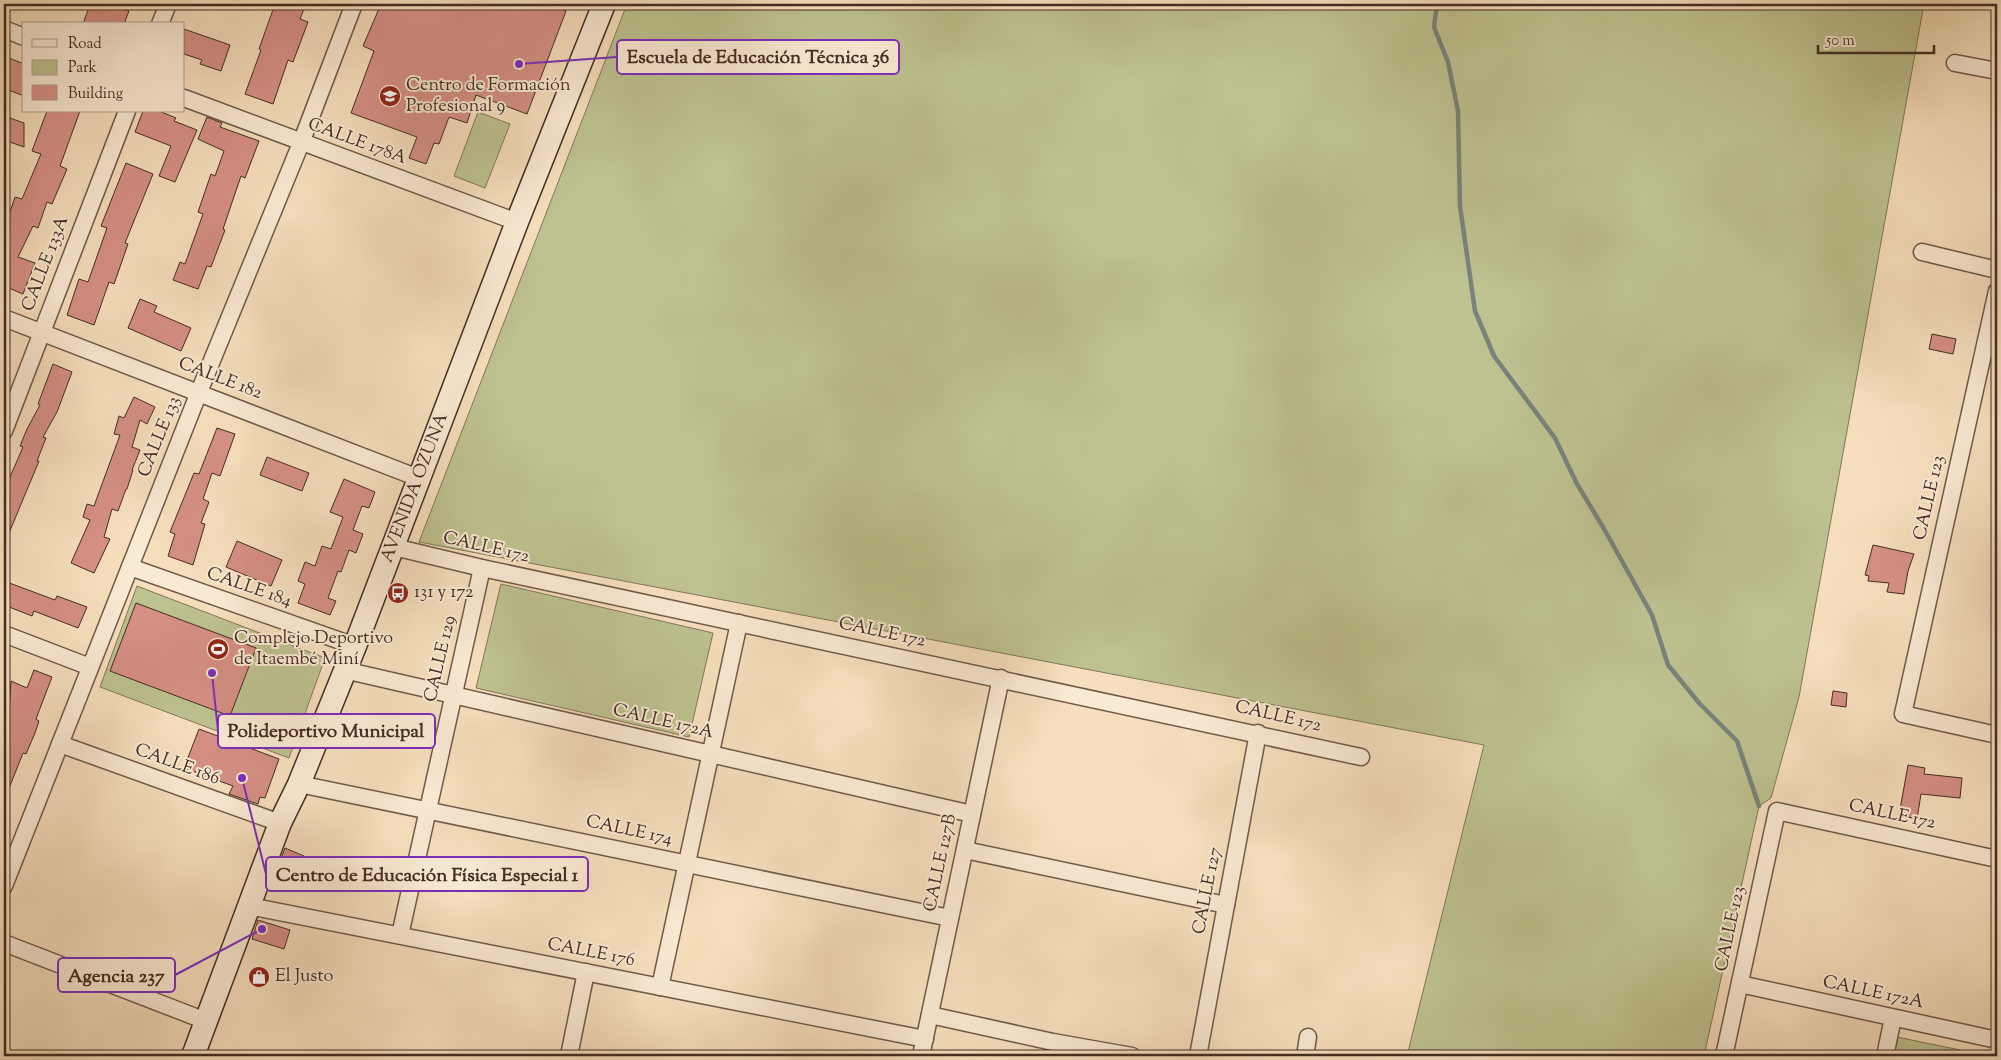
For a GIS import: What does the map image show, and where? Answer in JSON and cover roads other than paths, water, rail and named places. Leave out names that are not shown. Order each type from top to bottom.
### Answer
[{"type":"main road","name":"AVENIDA OZUNA","points":[[193,1056],[280,823],[299,784],[355,646],[604,4]]},
{"type":"street","points":[[161,22],[168,4]]},
{"type":"street","name":"CALLE 133","points":[[4,886],[199,392],[301,143],[354,4]]},
{"type":"street","points":[[4,30],[22,36]]},
{"type":"street","points":[[1955,63],[1997,71]]},
{"type":"street","name":"CALLE 178A","points":[[185,98],[518,222]]},
{"type":"street","name":"CALLE 133A","points":[[4,431],[127,112]]},
{"type":"street","points":[[1922,252],[1997,270]]},
{"type":"street","name":"CALLE 123","points":[[1997,291],[1903,714],[1997,735]]},
{"type":"street","name":"CALLE 182","points":[[4,318],[421,479]]},
{"type":"street","name":"CALLE 172","points":[[394,546],[482,568],[1361,756]]},
{"type":"street","name":"CALLE 184","points":[[130,567],[355,646]]},
{"type":"street","name":"CALLE 129","points":[[400,935],[482,568]]},
{"type":"street","points":[[660,987],[739,623]]},
{"type":"street","points":[[4,634],[90,667]]},
{"type":"street","name":"CALLE 172A","points":[[344,670],[972,814]]},
{"type":"street","name":"CALLE 127B","points":[[921,1056],[1001,678]]},
{"type":"street","name":"CALLE 127","points":[[1198,1056],[1258,733]]},
{"type":"street","name":"CALLE 186","points":[[60,744],[280,823]]},
{"type":"street","name":"CALLE 174","points":[[299,784],[950,918]]},
{"type":"street","name":"CALLE 123","points":[[1724,1056],[1777,811]]},
{"type":"street","name":"CALLE 172","points":[[1777,811],[1997,859]]},
{"type":"street","points":[[965,850],[1226,905]]},
{"type":"street","name":"CALLE 176","points":[[249,906],[925,1039]]},
{"type":"street","points":[[4,943],[206,1020]]},
{"type":"street","points":[[569,1056],[586,972]]},
{"type":"street","name":"CALLE 172A","points":[[1740,984],[1997,1040]]},
{"type":"street","points":[[930,1015],[1052,1049],[1132,1056]]},
{"type":"street","points":[[1885,1056],[1893,1018]]},
{"type":"street","points":[[1305,1056],[1308,1037]]},
{"type":"waterway","points":[[1437,4],[1434,27],[1448,62],[1458,111],[1460,206],[1475,311],[1494,356],[1555,438],[1577,484],[1652,615],[1668,665],[1700,704],[1737,741],[1759,806]]},
{"type":"place","name":"Escuela de Educación Técnica 36","points":[[519,64]]},
{"type":"place","name":"Centro de Formación Profesional 9","points":[[390,96]]},
{"type":"place","name":"131 y 172","points":[[398,593]]},
{"type":"place","name":"Complejo Deportivo de Itaembé Miní","points":[[218,649]]},
{"type":"place","name":"Polideportivo Municipal","points":[[212,673]]},
{"type":"place","name":"Centro de Educación Física Especial 1","points":[[242,778]]},
{"type":"place","name":"Agencia 237","points":[[262,929]]},
{"type":"place","name":"El Justo","points":[[259,977]]}]
